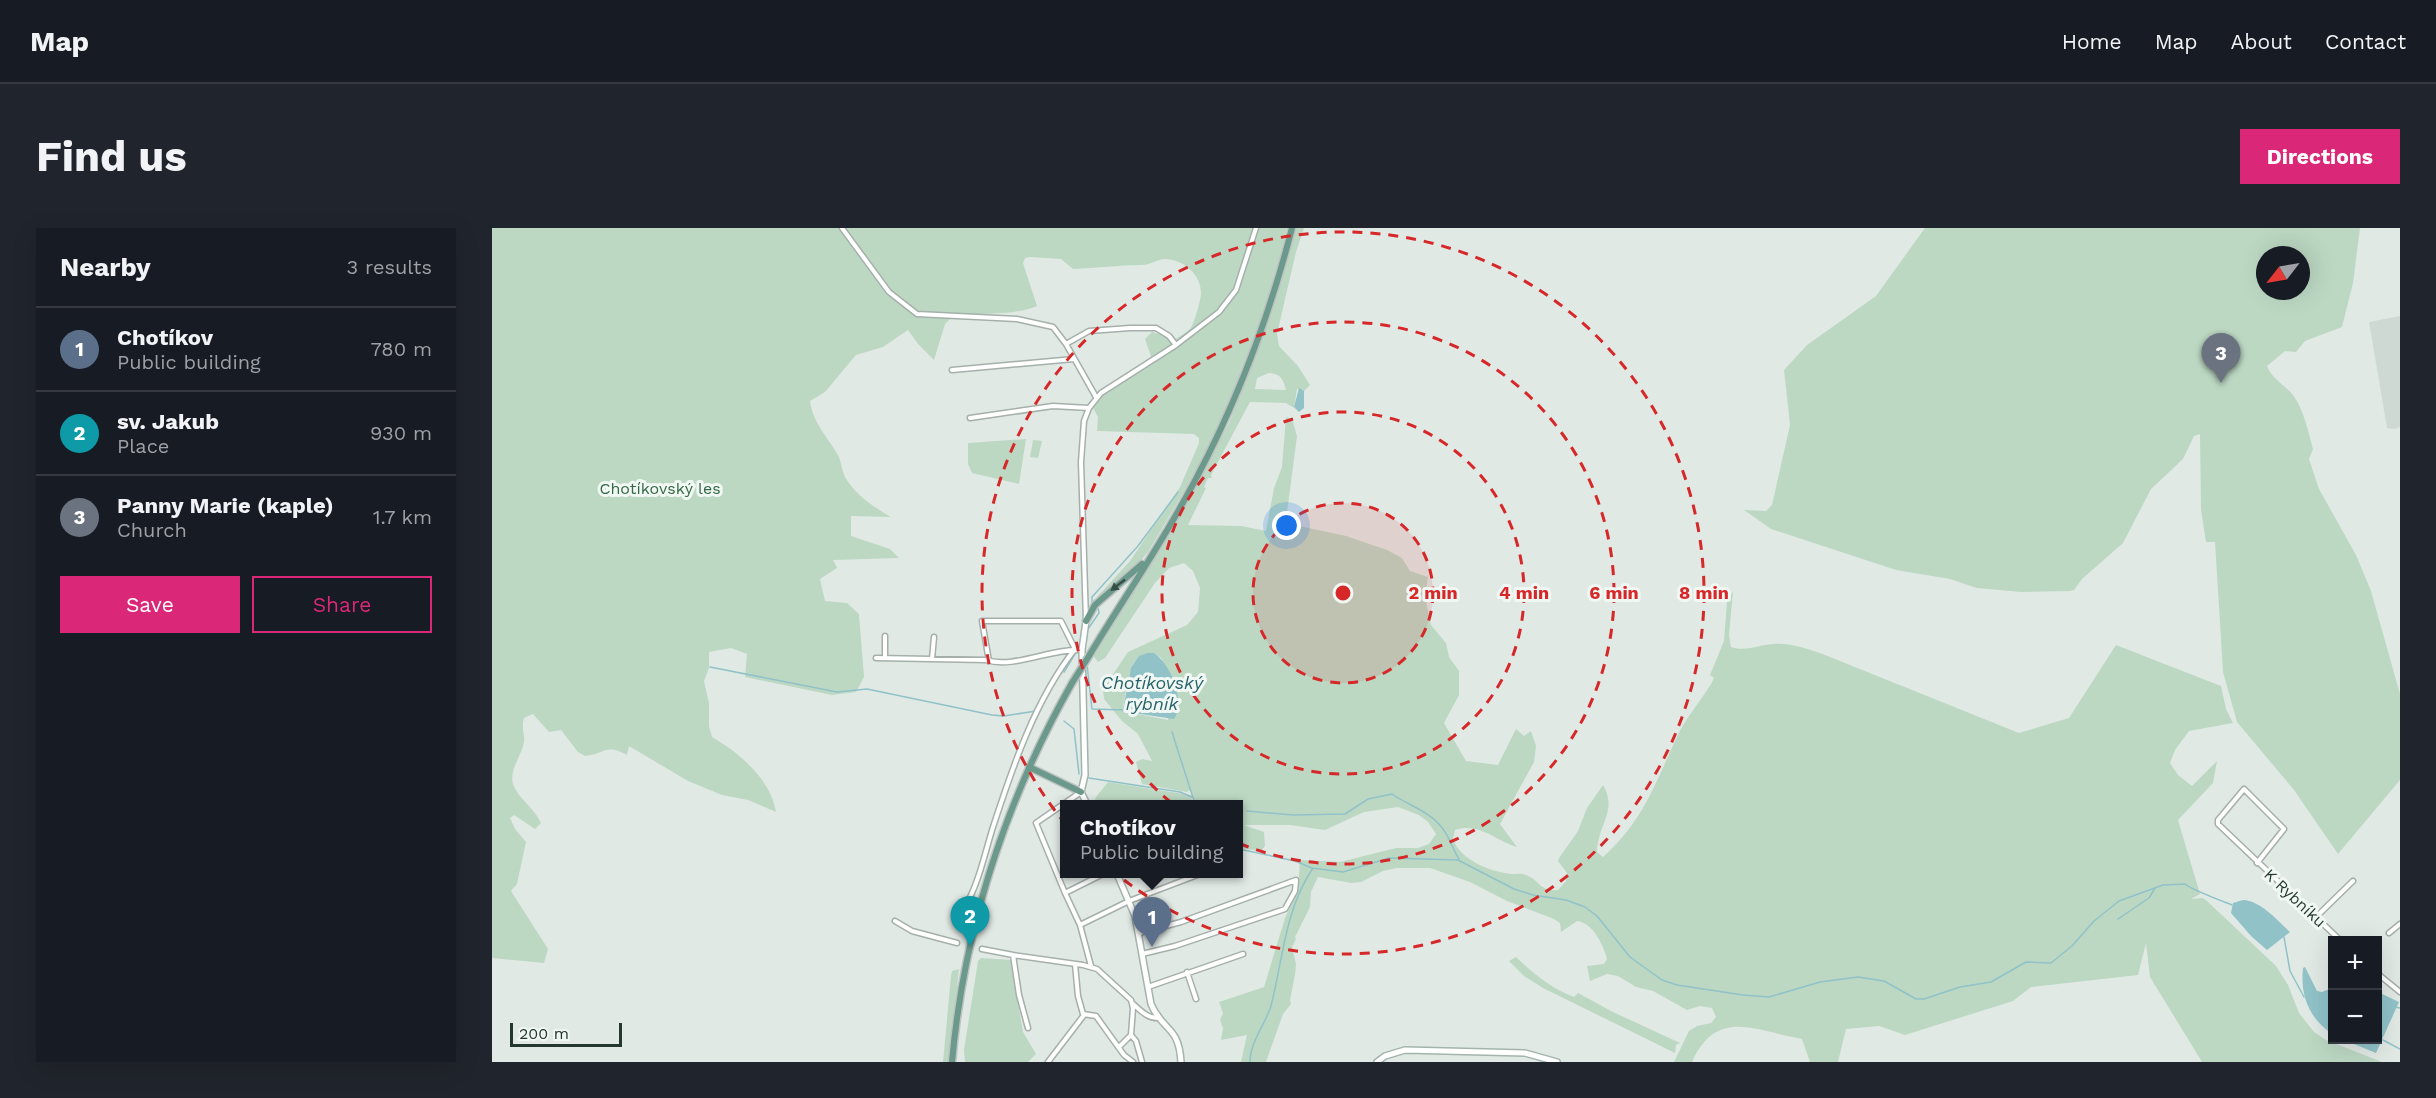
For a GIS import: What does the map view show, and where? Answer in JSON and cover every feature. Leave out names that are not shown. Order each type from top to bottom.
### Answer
[{"type":"main road","points":[[952,1062],[963,981],[979,906],[1000,838],[1029,767],[1072,683],[1193,483],[1236,394],[1269,308],[1292,228]]},
{"type":"main road","points":[[1086,621],[1095,605],[1133,574],[1154,550]]},
{"type":"main road","points":[[1029,767],[1081,792]]},
{"type":"street","points":[[842,228],[890,292],[911,311],[918,314],[941,316],[1031,321],[1053,327],[1066,344],[1096,397]]},
{"type":"street","points":[[1085,800],[1081,792],[1085,775],[1082,650],[1086,621],[1081,462],[1084,420],[1096,397],[1176,345],[1215,316],[1232,298],[1256,228]]},
{"type":"street","points":[[1066,344],[1081,335],[1097,330],[1156,328],[1170,336],[1176,345]]},
{"type":"street","points":[[952,370],[1074,359]]},
{"type":"street","points":[[970,418],[1053,406],[1089,408]]},
{"type":"street","points":[[989,661],[982,621],[1061,621],[1075,649]]},
{"type":"street","points":[[885,636],[885,658]]},
{"type":"street","points":[[932,659],[934,637]]},
{"type":"street","points":[[876,658],[989,661],[998,664],[1075,649],[1082,650]]},
{"type":"street","points":[[956,920],[976,885],[1006,790],[1033,723],[1048,692],[1075,649]]},
{"type":"street","name":"K Rybníku","points":[[2257,863],[2283,832],[2283,826],[2244,789],[2218,820],[2220,827],[2257,863],[2315,918],[2335,936]]},
{"type":"street","points":[[1069,800],[1081,792]]},
{"type":"street","points":[[1060,806],[1036,823],[1080,925],[1090,966]]},
{"type":"street","points":[[1065,893],[1094,878]]},
{"type":"street","points":[[1119,878],[1129,900],[1138,933],[1151,1004],[1159,1018],[1178,1040],[1181,1062]]},
{"type":"street","points":[[1080,925],[1129,900],[1187,878]]},
{"type":"street","points":[[1138,933],[1180,922],[1296,880],[1295,891],[1285,909],[1175,946],[1142,954]]},
{"type":"street","points":[[2315,918],[2353,881]]},
{"type":"street","points":[[2343,882],[2348,886]]},
{"type":"street","points":[[895,921],[912,931],[957,943]]},
{"type":"street","points":[[2389,933],[2400,924]]},
{"type":"street","points":[[982,949],[1090,966],[1118,986],[1147,1016],[1153,1019],[1159,1018]]},
{"type":"street","points":[[1148,987],[1243,954]]},
{"type":"street","points":[[1013,955],[1019,995],[1028,1028]]},
{"type":"street","points":[[1075,963],[1078,996],[1084,1015]]},
{"type":"street","points":[[1187,972],[1196,999]]},
{"type":"street","points":[[2382,977],[2400,992]]},
{"type":"street","points":[[1132,1003],[1131,1035],[1136,1041],[1142,1062]]},
{"type":"street","points":[[1048,1062],[1084,1015],[1091,1014],[1096,1016],[1124,1055],[1133,1062]]},
{"type":"street","points":[[1119,1047],[1131,1035]]},
{"type":"street","points":[[1377,1062],[1385,1056],[1405,1050],[1525,1053],[1557,1062]]},
{"type":"shaded area","points":[[2400,316],[2400,427],[2394,429],[2387,428],[2369,322]]},
{"type":"green space","name":"Chotíkovský les","points":[[492,228],[1287,228],[1275,277],[1251,350],[1233,397],[1214,437],[1148,552],[1136,566],[1101,597],[1097,597],[1130,561],[1180,487],[1199,443],[1199,438],[1194,434],[1097,431],[1098,417],[1092,406],[1111,386],[1153,362],[1145,339],[1152,332],[1176,339],[1191,328],[1201,293],[1198,280],[1190,269],[1178,262],[1164,259],[1145,265],[1073,269],[1061,259],[1025,258],[1023,263],[1037,306],[1016,312],[951,318],[945,324],[934,360],[908,330],[883,347],[856,355],[825,392],[810,401],[814,416],[838,455],[849,483],[865,500],[891,517],[851,516],[851,536],[890,549],[899,558],[833,560],[837,568],[820,579],[825,601],[847,603],[859,614],[864,677],[856,692],[832,695],[745,677],[747,654],[731,648],[709,652],[709,668],[704,681],[709,703],[709,726],[712,737],[753,768],[768,789],[776,812],[748,800],[722,795],[688,781],[629,746],[627,755],[614,750],[606,750],[585,756],[578,752],[561,730],[549,732],[533,714],[524,718],[524,742],[512,779],[515,789],[541,823],[535,829],[514,815],[510,818],[515,829],[526,842],[517,884],[511,891],[548,949],[544,963],[492,958]]},
{"type":"green space","points":[[1294,228],[1304,228],[1296,252],[1277,334],[1279,346],[1298,366],[1310,385],[1304,391],[1297,389],[1294,408],[1286,403],[1250,402],[1211,475],[1212,478],[1208,478],[1204,487],[1206,488],[1188,525],[1241,526],[1266,531],[1274,488],[1282,467],[1286,417],[1292,419],[1297,436],[1287,513],[1290,524],[1346,536],[1387,550],[1402,558],[1410,571],[1428,577],[1425,597],[1431,625],[1446,643],[1449,657],[1459,671],[1459,695],[1444,723],[1466,761],[1498,765],[1516,729],[1524,736],[1531,731],[1536,746],[1534,762],[1500,824],[1517,847],[1480,830],[1464,828],[1455,830],[1453,839],[1457,846],[1462,853],[1477,864],[1494,871],[1526,875],[1547,889],[1558,890],[1566,881],[1567,873],[1558,861],[1559,858],[1578,831],[1587,808],[1603,785],[1609,802],[1597,852],[1603,857],[1617,844],[1638,816],[1679,732],[1714,678],[1710,675],[1724,641],[1727,602],[1733,591],[1729,635],[1731,647],[1746,649],[1779,644],[1808,649],[2019,733],[2069,718],[2116,645],[2221,686],[2226,709],[2233,723],[2189,731],[2175,750],[2170,763],[2178,775],[2192,786],[2217,761],[2213,783],[2178,820],[2200,894],[2191,899],[2203,898],[2207,901],[2276,966],[2288,985],[2299,1013],[2314,1032],[2328,1041],[2328,1044],[2336,1044],[2382,1062],[2202,1062],[2150,977],[2146,943],[2138,975],[2031,987],[2013,1001],[1905,1035],[1879,1026],[1846,1029],[1838,1062],[1810,1062],[1802,1039],[1739,1027],[1725,1028],[1713,1034],[1702,1045],[1692,1062],[1674,1062],[1689,1031],[1697,1026],[1711,1023],[1716,1017],[1712,1008],[1700,1006],[1687,1010],[1653,991],[1636,987],[1618,976],[1607,974],[1590,981],[1587,966],[1604,964],[1607,959],[1596,935],[1583,923],[1577,921],[1561,932],[1560,923],[1554,919],[1507,901],[1470,882],[1430,868],[1397,868],[1383,871],[1361,882],[1351,883],[1318,877],[1311,892],[1310,907],[1292,947],[1296,964],[1291,1004],[1283,1014],[1266,1062],[1241,1062],[1247,1035],[1221,1040],[1223,1028],[1220,1020],[1223,1013],[1219,1002],[1264,987],[1285,918],[1298,890],[1300,860],[1340,862],[1396,848],[1418,848],[1429,844],[1436,834],[1428,822],[1419,815],[1398,807],[1364,812],[1325,830],[1290,825],[1244,825],[1264,832],[1265,846],[1261,851],[1243,849],[1243,800],[1194,800],[1190,790],[1187,792],[1142,784],[1136,762],[1142,759],[1152,761],[1138,734],[1122,721],[1104,699],[1103,689],[1128,652],[1187,625],[1198,612],[1200,588],[1193,571],[1184,563],[1169,568],[1155,583],[1105,658],[1098,662],[1092,654],[1166,537],[1229,423],[1258,350],[1285,268]],"holes":[[[1269,373],[1281,378],[1286,390],[1255,389],[1257,378]],[[1147,653],[1154,653],[1162,659],[1168,720],[1127,712],[1123,706],[1132,668],[1140,657]]]},
{"type":"green space","points":[[1925,228],[2360,228],[2353,283],[2342,327],[2305,341],[2296,352],[2285,351],[2267,366],[2272,375],[2293,395],[2303,414],[2313,449],[2309,459],[2319,489],[2356,555],[2371,591],[2400,694],[2400,780],[2338,854],[2294,790],[2237,722],[2223,672],[2215,542],[2206,542],[2201,510],[2200,434],[2194,436],[2183,459],[2151,489],[2123,543],[2082,579],[2074,590],[2021,592],[1977,588],[1950,579],[1896,570],[1771,529],[1744,510],[1766,511],[1772,505],[1790,425],[1784,370],[1807,345],[1876,296]]},
{"type":"green space","points":[[1026,439],[1019,484],[972,473],[968,464],[968,443]]},
{"type":"green space","points":[[1033,440],[1042,441],[1038,458],[1030,457]]},
{"type":"green space","points":[[1108,782],[1190,795],[1192,800],[1095,800]]},
{"type":"green space","points":[[1516,957],[1550,985],[1574,997],[1578,993],[1680,1043],[1676,1045],[1675,1053],[1543,988],[1524,976],[1509,961]]},
{"type":"green space","points":[[981,958],[1011,960],[1023,1032],[1036,1054],[1028,1062],[965,1062],[964,1050],[978,961]]},
{"type":"green space","points":[[959,969],[949,1062],[943,1062],[951,976],[952,971]]},
{"type":"water","points":[[1299,388],[1304,391],[1304,408],[1299,412],[1294,407]]},
{"type":"water","name":"Chotíkovský rybník","points":[[1154,653],[1171,674],[1178,703],[1174,719],[1127,712],[1123,709],[1131,668],[1139,656]]},
{"type":"water","points":[[2243,900],[2262,907],[2290,932],[2267,950],[2231,913],[2233,903]]},
{"type":"water","points":[[2305,967],[2317,991],[2328,990],[2328,1031],[2317,1021],[2308,1006],[2303,988],[2303,968]]},
{"type":"water","points":[[2382,994],[2399,1002],[2382,1040]]},
{"type":"water","points":[[2354,1044],[2380,1044],[2376,1053]]},
{"type":"waterway","points":[[1092,602],[1092,597],[1138,546],[1178,492]]},
{"type":"waterway","points":[[1088,629],[1099,613],[1098,607]]},
{"type":"waterway","points":[[1064,672],[1075,654]]},
{"type":"waterway","points":[[1087,664],[1092,709],[1125,710]]},
{"type":"waterway","points":[[710,667],[837,692],[867,689],[992,715],[1004,716],[1036,711]]},
{"type":"waterway","points":[[1064,721],[1074,729],[1079,774]]},
{"type":"waterway","points":[[1172,732],[1194,800]]},
{"type":"waterway","points":[[1089,778],[1180,792],[1192,797]]},
{"type":"waterway","points":[[1247,811],[1293,815],[1345,814],[1368,799],[1392,794],[1426,813],[1438,823],[1459,859]]},
{"type":"waterway","points":[[1243,850],[1295,861],[1312,868],[1343,872],[1389,858],[1458,860],[1514,889],[1533,895],[1566,900],[1585,907],[1597,916],[1630,957],[1662,980],[1677,985],[1769,997],[1820,982],[1858,977],[1884,981],[1916,999],[1924,999],[1960,987],[1991,982],[2026,962],[2051,963],[2072,946],[2094,921],[2119,901],[2163,885],[2185,884],[2232,905]]},
{"type":"waterway","points":[[1250,1062],[1252,1047],[1271,1006],[1296,900],[1313,868]]},
{"type":"waterway","points":[[2118,919],[2149,898],[2155,888]]},
{"type":"waterway","points":[[2284,937],[2290,971],[2304,997]]},
{"type":"waterway","points":[[2395,1007],[2400,1008]]},
{"type":"waterway","points":[[2383,1040],[2400,1049]]},
{"type":"place","name":"Panny Marie (kaple)","points":[[2221,383]]},
{"type":"place","name":"sv. Jakub","points":[[970,946]]},
{"type":"place","name":"Chotíkov","points":[[1152,947]]}]
